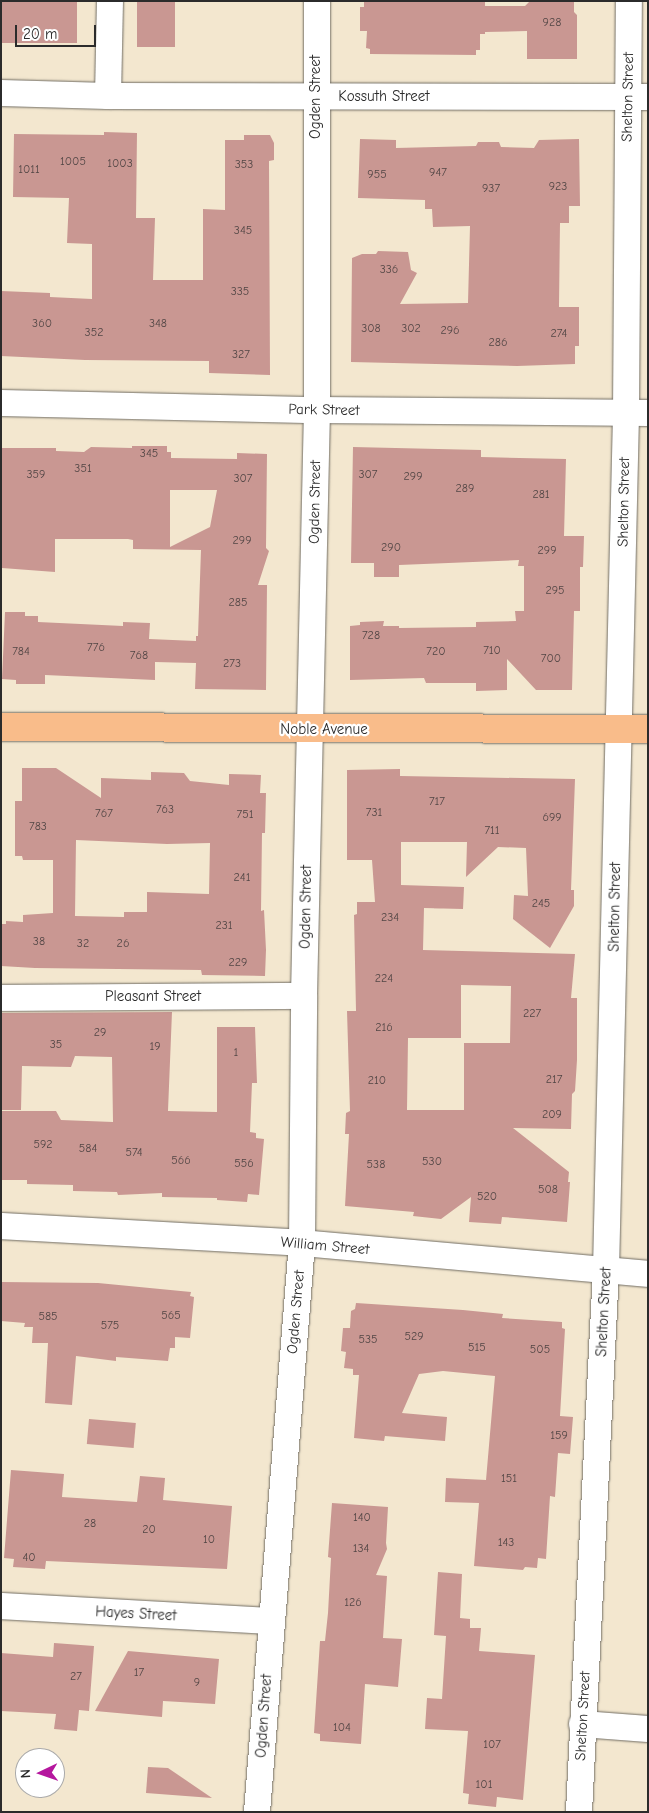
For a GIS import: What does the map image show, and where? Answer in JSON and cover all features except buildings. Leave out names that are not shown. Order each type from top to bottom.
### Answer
[{"type":"main road","name":"Noble Avenue","points":[[1,727],[310,730],[648,730]]},
{"type":"street","points":[[108,96],[110,1]]},
{"type":"street","name":"Ogden Street","points":[[257,1812],[302,1243],[304,996],[317,410],[317,1]]},
{"type":"street","name":"Shelton Street","points":[[579,1812],[606,1270],[619,729],[637,413],[638,97],[629,1]]},
{"type":"street","name":"Kossuth Street","points":[[1,93],[108,96],[638,97]]},
{"type":"street","name":"Park Street","points":[[1,403],[317,410],[637,413]]},
{"type":"street","name":"Pleasant Street","points":[[1,998],[304,996]]},
{"type":"street","name":"William Street","points":[[1,1226],[302,1243],[648,1274]]},
{"type":"street","name":"Hayes Street","points":[[1,1606],[271,1621]]},
{"type":"street","points":[[582,1724],[648,1729]]}]
